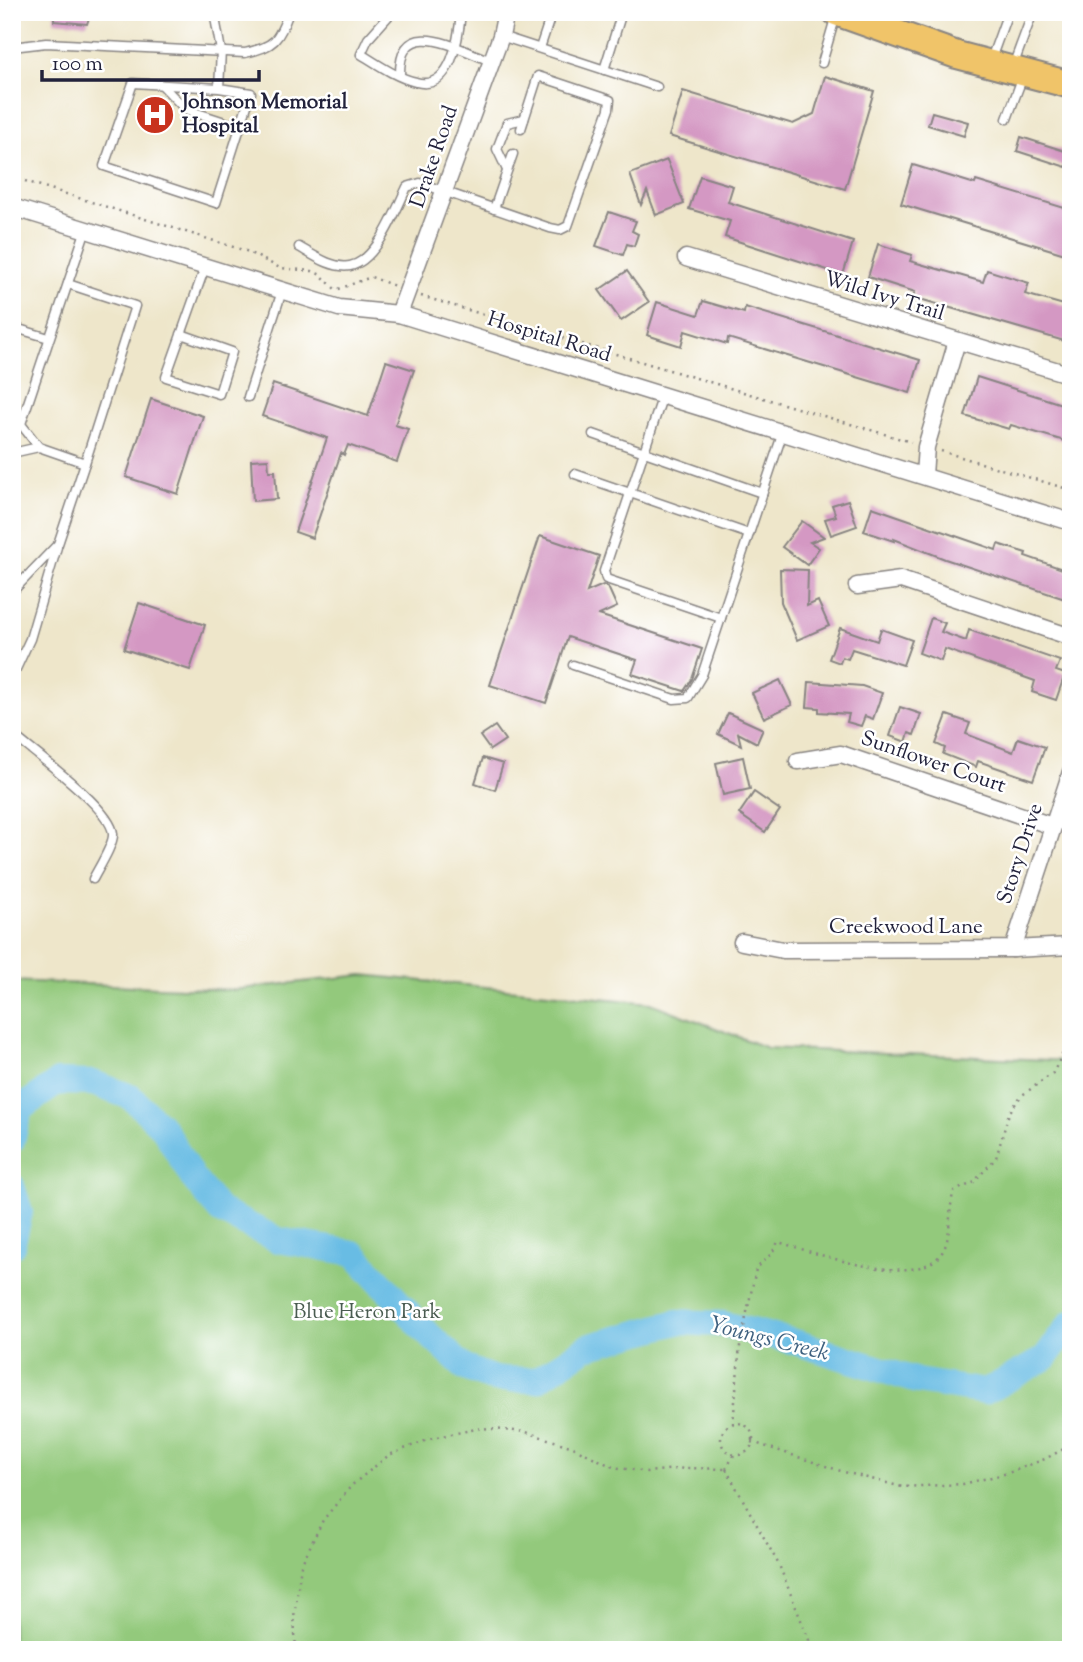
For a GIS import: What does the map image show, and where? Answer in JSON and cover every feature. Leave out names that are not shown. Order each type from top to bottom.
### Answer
[{"type":"main road","points":[[837,12],[892,34],[1071,85]]},
{"type":"street","name":"Drake Road","points":[[399,314],[445,192],[506,12]]},
{"type":"street","name":"Hospital Road","points":[[13,207],[338,308],[399,314],[1071,522]]},
{"type":"street","name":"Wild Ivy Trail","points":[[686,258],[1071,375]]},
{"type":"street","points":[[924,475],[926,447],[957,341]]},
{"type":"street","points":[[857,586],[901,580],[1071,637]]},
{"type":"street","name":"Sunflower Court","points":[[798,761],[841,754],[1052,826]]},
{"type":"street","name":"Story Drive","points":[[1013,949],[1071,772]]},
{"type":"street","name":"Creekwood Lane","points":[[742,942],[783,950],[1013,949],[1071,946]]},
{"type":"lane","points":[[214,12],[221,51],[219,88]]},
{"type":"lane","points":[[12,47],[46,43],[244,53],[267,48],[277,38],[289,12]]},
{"type":"lane","points":[[392,12],[368,38],[361,54],[416,83],[430,82],[442,75],[456,48],[461,12]]},
{"type":"lane","points":[[540,48],[552,12]]},
{"type":"lane","points":[[604,70],[622,12]]},
{"type":"lane","points":[[822,63],[837,12]]},
{"type":"lane","points":[[1007,119],[1008,12]]},
{"type":"lane","points":[[1009,68],[1033,12]]},
{"type":"lane","points":[[500,36],[657,86]]},
{"type":"lane","points":[[400,75],[402,53],[407,44],[418,39],[432,40],[491,61]]},
{"type":"lane","points":[[299,247],[327,263],[349,267],[366,258],[383,237],[407,187],[420,183],[550,228],[560,230],[568,226],[610,100],[538,76],[521,129]]},
{"type":"lane","points":[[133,83],[162,85],[219,88],[251,93],[216,203],[104,166],[133,83]]},
{"type":"lane","points":[[162,85],[185,109],[240,127]]},
{"type":"lane","points":[[507,170],[498,149],[507,123],[524,119]]},
{"type":"lane","points":[[12,121],[15,177],[13,207]]},
{"type":"lane","points":[[494,209],[513,154]]},
{"type":"lane","points":[[85,463],[39,447],[16,422],[49,338],[86,229]]},
{"type":"lane","points":[[181,334],[232,352],[219,394],[166,377],[181,334],[205,267]]},
{"type":"lane","points":[[12,671],[16,669],[30,639],[135,306],[68,284]]},
{"type":"lane","points":[[248,397],[282,291]]},
{"type":"lane","points":[[12,327],[49,338]]},
{"type":"lane","points":[[663,395],[604,571],[606,579],[721,618]]},
{"type":"lane","points":[[572,666],[674,699],[688,698],[702,675],[783,432]]},
{"type":"lane","points":[[593,434],[762,493]]},
{"type":"lane","points":[[12,453],[39,447]]},
{"type":"lane","points":[[575,474],[749,534]]},
{"type":"lane","points":[[12,592],[58,544]]},
{"type":"lane","points":[[12,734],[87,796],[110,822],[114,836],[93,879]]},
{"type":"path","points":[[15,177],[247,251],[280,268],[312,271],[321,275],[336,290],[371,277],[408,293],[1071,491]]},
{"type":"path","points":[[733,1424],[740,1346],[756,1269],[772,1253],[778,1242],[878,1269],[915,1269],[932,1264],[946,1246],[954,1191],[972,1184],[996,1158],[1009,1113],[1021,1096],[1053,1073],[1071,1037]]},
{"type":"path","points":[[738,1424],[748,1428],[752,1442],[747,1451],[734,1454],[725,1449],[721,1440],[724,1430],[738,1424]]},
{"type":"path","points":[[296,1650],[294,1617],[301,1565],[323,1520],[352,1485],[389,1455],[432,1438],[481,1428],[526,1432],[573,1447],[613,1467],[647,1472],[687,1468],[726,1469]]},
{"type":"path","points":[[752,1442],[844,1472],[902,1487],[963,1484],[1008,1473],[1045,1459],[1071,1445]]},
{"type":"path","points":[[726,1469],[734,1454]]},
{"type":"path","points":[[726,1469],[761,1528],[779,1565],[809,1640],[808,1650]]},
{"type":"green space","name":"Blue Heron Park","points":[[362,975],[651,1003],[767,1048],[1071,1061],[1071,1650],[12,1650],[12,981],[233,990]]},
{"type":"building","points":[[54,12],[91,12],[87,24],[54,21]]},
{"type":"building","points":[[825,76],[874,91],[845,189],[669,136],[683,91],[793,124],[814,114]]},
{"type":"building","points":[[932,112],[968,122],[964,136],[928,125]]},
{"type":"building","points":[[1021,137],[1071,153],[1066,167],[1017,151]]},
{"type":"building","points":[[667,160],[684,204],[656,215],[647,191],[641,205],[630,174]]},
{"type":"building","points":[[913,165],[1071,210],[1071,252],[1067,251],[1065,254],[901,204]]},
{"type":"building","points":[[700,176],[733,186],[728,202],[853,242],[843,275],[725,237],[730,221],[689,209]]},
{"type":"building","points":[[609,212],[636,221],[632,231],[638,234],[634,246],[627,244],[623,255],[596,246]]},
{"type":"building","points":[[878,244],[912,255],[910,261],[983,282],[987,270],[1029,283],[1025,294],[1071,307],[1071,343],[913,297],[915,292],[868,277]]},
{"type":"building","points":[[627,271],[649,302],[621,321],[599,290]]},
{"type":"building","points":[[703,301],[744,313],[745,307],[920,360],[910,393],[728,338],[727,344],[685,331],[681,346],[647,335],[657,302],[698,315]]},
{"type":"building","points":[[386,361],[414,370],[395,425],[408,429],[397,462],[348,445],[344,455],[341,453],[312,538],[295,532],[327,438],[262,416],[273,384],[368,416]]},
{"type":"building","points":[[977,377],[1071,407],[1071,443],[1011,425],[1009,429],[965,416]]},
{"type":"building","points":[[151,399],[203,416],[178,494],[126,477]]},
{"type":"building","points":[[268,459],[269,471],[275,471],[277,499],[253,501],[251,460]]},
{"type":"building","points":[[848,500],[857,526],[831,535],[825,519],[836,516],[832,505]]},
{"type":"building","points":[[872,507],[996,550],[998,544],[1026,553],[1025,556],[1071,572],[1071,601],[864,531]]},
{"type":"building","points":[[802,521],[824,537],[810,542],[819,548],[807,565],[782,547]]},
{"type":"building","points":[[540,536],[599,556],[587,592],[603,585],[608,587],[617,607],[599,615],[702,649],[692,679],[684,691],[632,674],[637,660],[568,637],[546,703],[490,685]]},
{"type":"building","points":[[780,569],[808,570],[807,606],[818,601],[829,626],[797,640],[781,602]]},
{"type":"building","points":[[139,603],[205,625],[190,670],[124,649]]},
{"type":"building","points":[[931,618],[945,623],[941,632],[966,641],[969,630],[1060,661],[1056,671],[1065,674],[1056,700],[1032,692],[1035,681],[945,649],[941,661],[919,653]]},
{"type":"building","points":[[840,628],[877,641],[881,629],[912,640],[903,665],[852,649],[848,659],[842,657],[840,663],[829,659]]},
{"type":"building","points":[[780,680],[792,705],[764,718],[752,693]]},
{"type":"building","points":[[809,682],[862,686],[882,693],[873,719],[865,716],[861,726],[847,722],[849,714],[819,712],[819,708],[807,707]]},
{"type":"building","points":[[900,707],[921,714],[914,735],[909,733],[906,742],[890,736]]},
{"type":"building","points":[[728,713],[763,729],[757,743],[738,733],[741,745],[718,734]]},
{"type":"building","points":[[947,715],[970,723],[966,734],[1013,752],[1018,738],[1045,747],[1033,780],[978,761],[976,767],[943,754],[945,748],[936,744]]},
{"type":"building","points":[[495,726],[505,740],[490,750],[480,736]]},
{"type":"building","points":[[743,757],[750,789],[723,795],[716,763]]},
{"type":"building","points":[[483,758],[503,764],[495,790],[475,783]]},
{"type":"building","points":[[754,792],[780,810],[765,832],[739,814]]},
{"type":"waterway","name":"Youngs Creek","points":[[12,1140],[20,1109],[58,1082],[93,1083],[131,1097],[164,1129],[192,1177],[220,1211],[278,1240],[354,1253],[425,1331],[465,1368],[494,1379],[537,1380],[587,1347],[677,1322],[724,1324],[795,1342],[917,1381],[985,1392],[1044,1359],[1071,1323]]},
{"type":"waterway","name":"Youngs Creek","points":[[12,1186],[20,1212],[12,1246]]},
{"type":"place","name":"Johnson Memorial Hospital","points":[[155,115]]}]
